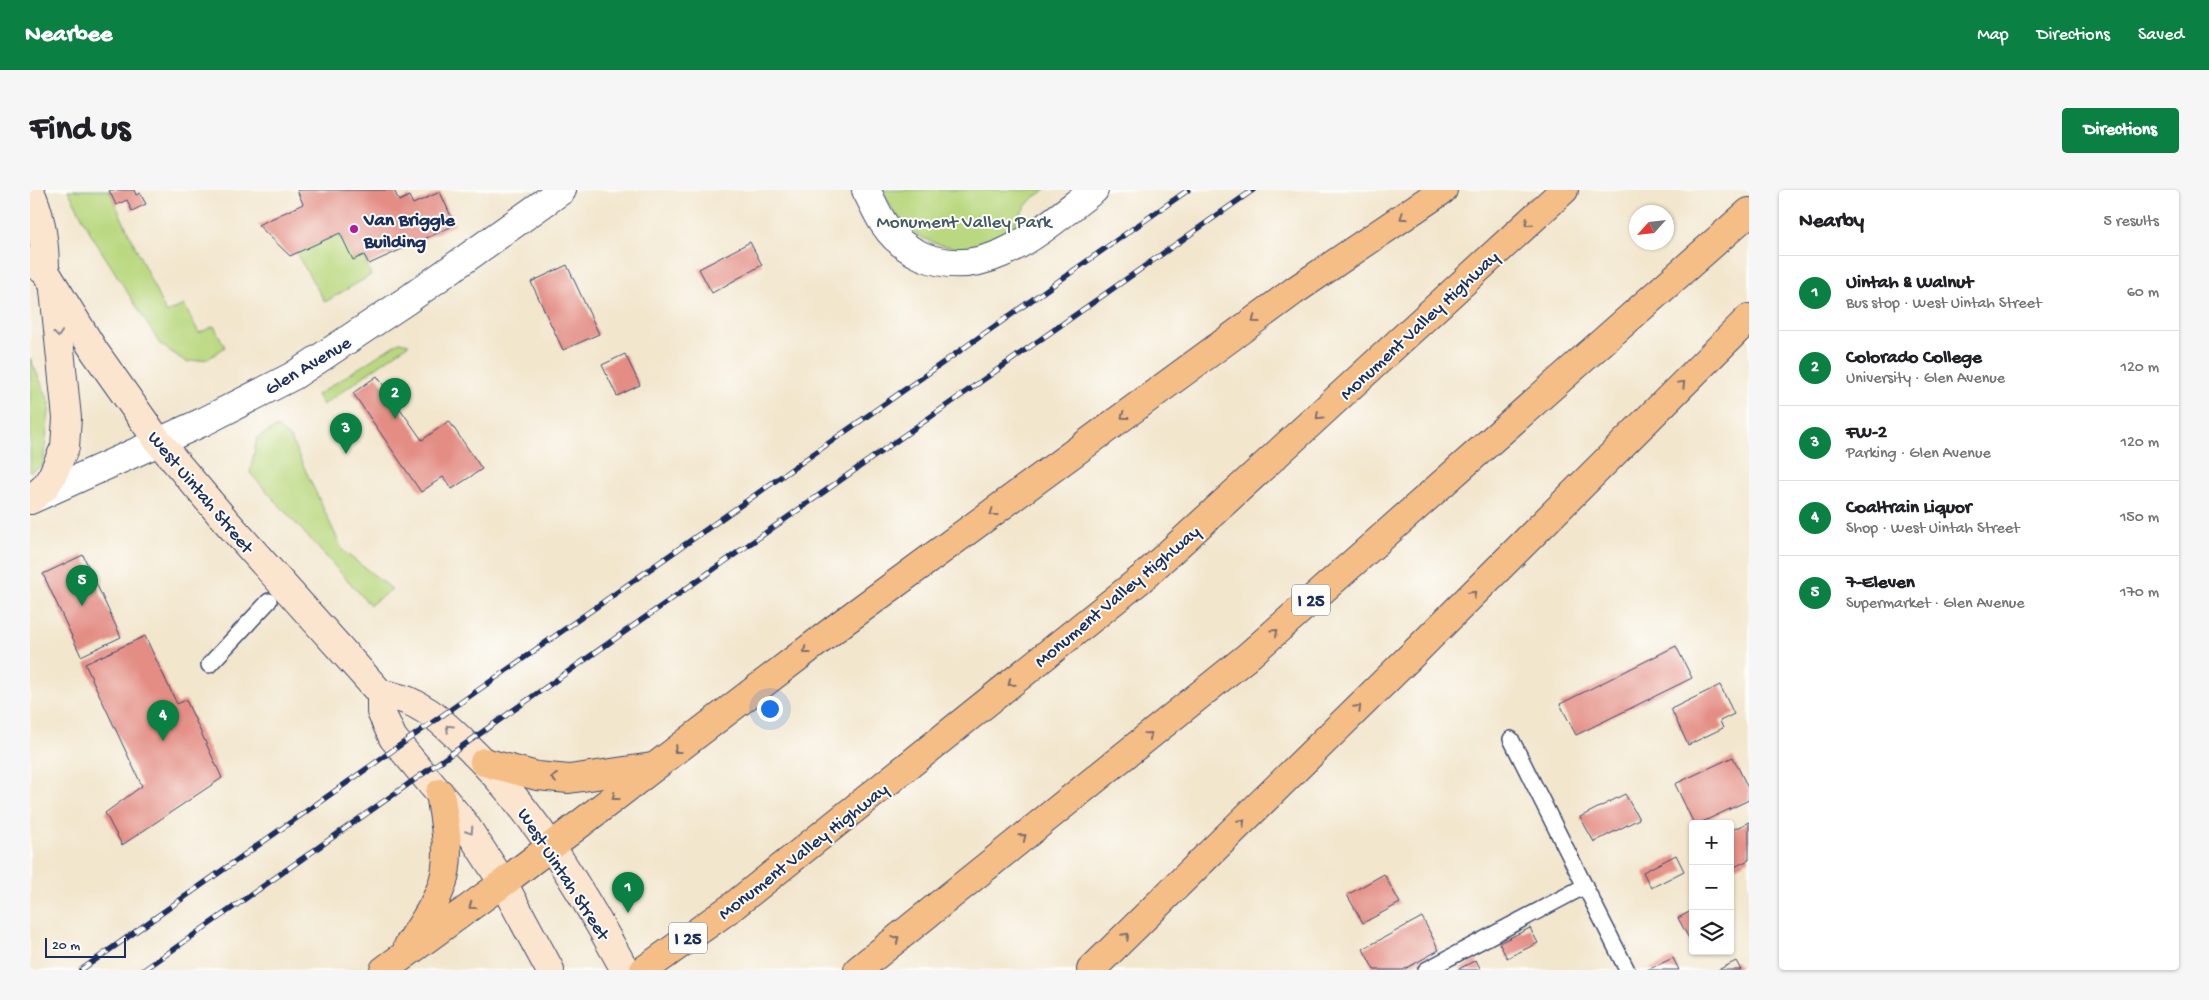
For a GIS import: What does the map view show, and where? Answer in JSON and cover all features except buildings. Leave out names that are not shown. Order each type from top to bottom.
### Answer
[{"type":"highway","points":[[392,964],[552,846],[844,621],[1278,303],[1443,190]]},
{"type":"highway","name":"Monument Valley Highway","points":[[644,970],[732,907],[1140,579],[1564,190]]},
{"type":"highway","name":"I 25","points":[[858,970],[1247,657],[1749,212]]},
{"type":"highway","points":[[1091,970],[1416,651],[1749,318]]},
{"type":"highway","points":[[484,762],[537,776],[570,779],[654,767]]},
{"type":"highway","points":[[392,964],[424,922],[444,878],[447,840],[440,793]]},
{"type":"main road","points":[[30,500],[45,487],[52,476],[65,447],[67,418],[43,273],[45,242],[32,196]]},
{"type":"main road","name":"West Uintah Street","points":[[43,273],[95,352],[158,441],[225,520],[381,694],[397,696],[435,715],[510,790],[552,846],[591,908],[625,970]]},
{"type":"main road","points":[[381,694],[381,712],[393,738],[464,822],[503,883],[550,970]]},
{"type":"street","name":"Glen Avenue","points":[[30,500],[204,421],[293,376],[320,360],[562,190]]},
{"type":"street","points":[[866,190],[884,225],[911,251],[948,263],[968,264],[1012,249],[1094,190]]},
{"type":"lane","points":[[209,666],[269,602]]},
{"type":"lane","points":[[1511,739],[1628,970]]},
{"type":"lane","points":[[1426,970],[1585,886]]},
{"type":"green space","points":[[68,190],[109,190],[166,313],[184,305],[199,333],[214,326],[225,347],[208,359],[186,362],[160,344],[92,236]]},
{"type":"green space","name":"Monument Valley Park","points":[[883,190],[1046,190],[1030,201],[1014,225],[1001,237],[974,247],[960,248],[932,242],[908,228],[896,214]]},
{"type":"green space","points":[[340,233],[353,260],[364,255],[371,275],[325,302],[296,253]]},
{"type":"green space","points":[[399,342],[409,344],[323,405],[317,395]]},
{"type":"green space","points":[[30,358],[50,403],[43,465],[30,472]]},
{"type":"green space","points":[[277,427],[291,439],[343,551],[392,589],[370,605],[250,473],[257,438]]},
{"type":"railway","points":[[81,970],[1188,190]]},
{"type":"railway","points":[[144,970],[1253,190]]},
{"type":"place","name":"Van Briggle Building","points":[[354,229]]},
{"type":"place","name":"Colorado College","points":[[395,419]]},
{"type":"place","name":"FW-2","points":[[346,454]]},
{"type":"place","name":"7-Eleven","points":[[82,606]]},
{"type":"place","name":"Coaltrain Liquor","points":[[163,741]]},
{"type":"place","name":"Uintah & Walnut","points":[[628,913]]}]
